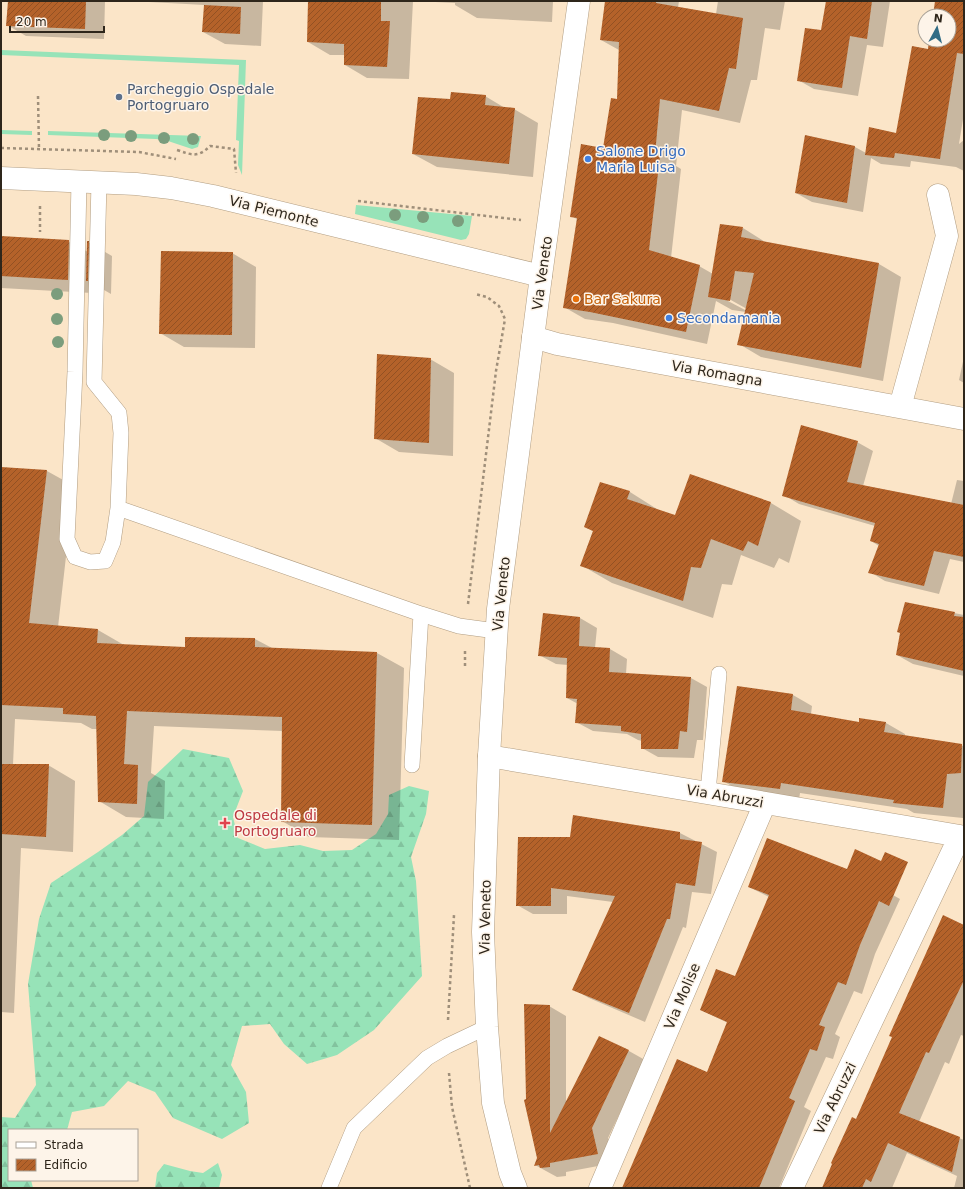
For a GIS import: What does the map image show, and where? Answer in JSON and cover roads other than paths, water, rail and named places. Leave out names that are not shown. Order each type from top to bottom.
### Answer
[{"type":"street","name":"Via Veneto","points":[[516,1188],[510,1173],[493,1103],[487,1028],[483,932],[489,756],[498,609],[541,276],[579,1]]},
{"type":"street","name":"Via Piemonte","points":[[1,178],[89,181],[171,188],[213,196],[541,276]]},
{"type":"street","points":[[900,407],[947,236],[938,194]]},
{"type":"street","name":"Via Romagna","points":[[533,337],[565,345],[964,419]]},
{"type":"street","name":"Via Abruzzi","points":[[489,756],[765,803],[962,831],[792,1188]]},
{"type":"street","name":"Via Molise","points":[[600,1188],[765,803]]},
{"type":"lane","points":[[89,181],[94,382],[120,413],[122,433],[118,508],[113,542],[105,561],[90,562],[75,557],[67,539],[75,379],[89,181]]},
{"type":"lane","points":[[118,508],[421,614],[460,626],[496,631]]},
{"type":"lane","points":[[412,765],[421,614]]},
{"type":"lane","points":[[709,793],[719,674]]},
{"type":"lane","points":[[329,1188],[354,1128],[427,1058],[447,1046],[487,1028]]},
{"type":"place","name":"Parcheggio Ospedale Portogruaro","points":[[119,97]]},
{"type":"place","name":"Salone Drigo Maria Luisa","points":[[588,159]]},
{"type":"place","name":"Bar Sakura","points":[[576,299]]},
{"type":"place","name":"Secondamania","points":[[669,318]]},
{"type":"place","name":"Ospedale di Portogruaro","points":[[225,823]]}]
